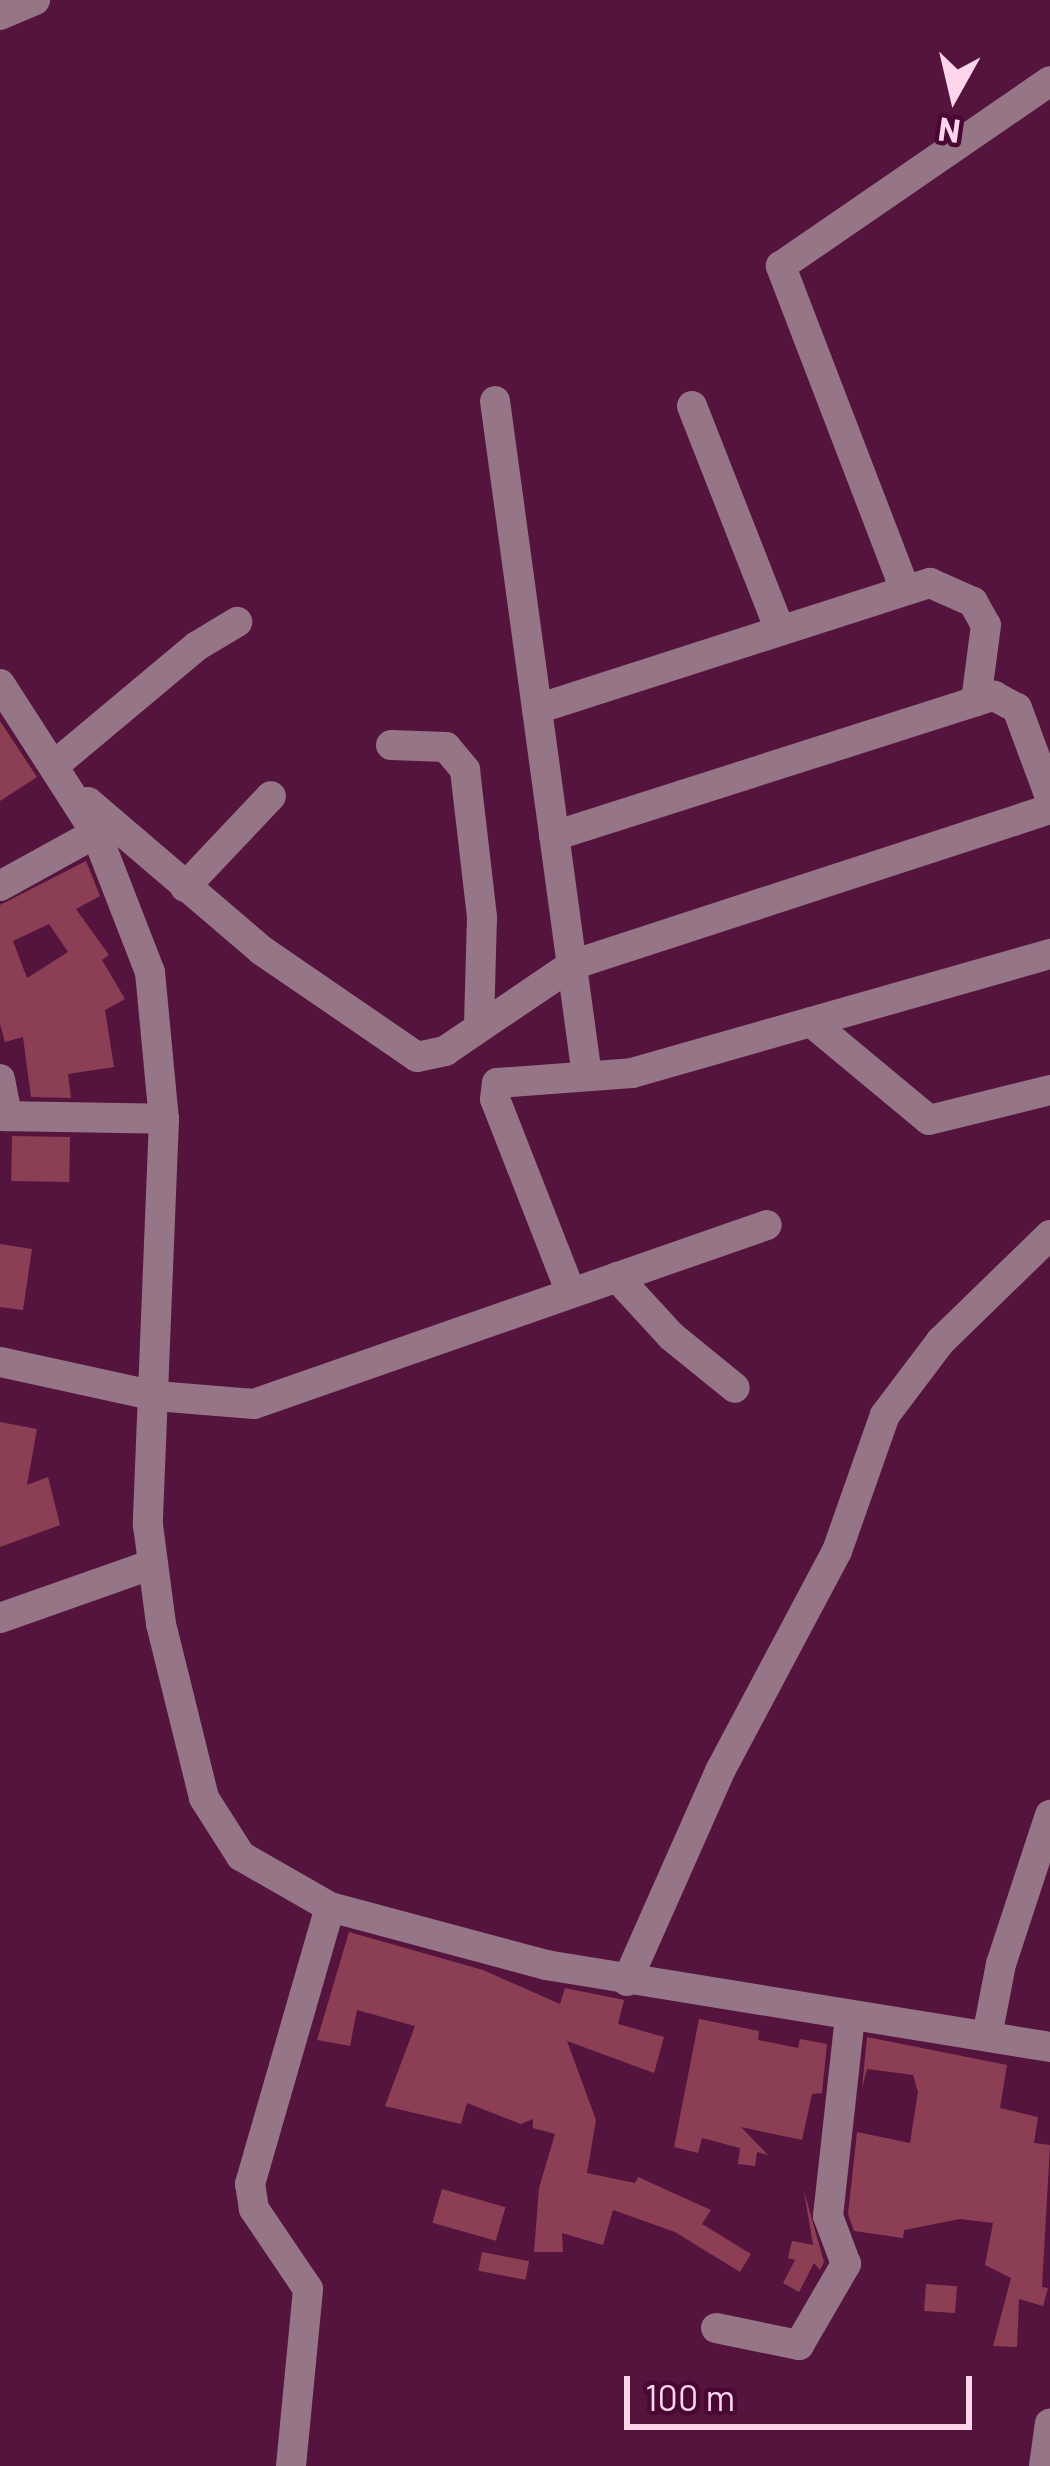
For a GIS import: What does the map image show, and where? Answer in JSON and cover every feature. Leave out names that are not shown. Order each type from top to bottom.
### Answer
[{"type":"street","points":[[0,15],[35,0]]},
{"type":"street","points":[[904,587],[781,266],[1050,81]]},
{"type":"street","points":[[495,401],[587,1076]]},
{"type":"street","points":[[692,406],[779,628]]},
{"type":"street","points":[[536,709],[904,587],[930,583],[973,602],[986,625],[976,700]]},
{"type":"street","points":[[65,776],[197,646],[237,622]]},
{"type":"street","points":[[0,684],[65,776],[96,833],[150,972],[164,1119],[153,1564],[204,1798],[242,1856],[330,1907],[627,1981],[1050,2047]]},
{"type":"street","points":[[554,836],[976,700],[1012,701],[1050,797]]},
{"type":"street","points":[[392,745],[446,747],[465,770],[482,917],[479,1022]]},
{"type":"street","points":[[65,776],[184,887],[417,1057],[445,1051],[479,1022],[572,964],[1050,809]]},
{"type":"street","points":[[184,887],[271,796]]},
{"type":"street","points":[[0,886],[96,833]]},
{"type":"street","points":[[571,1293],[495,1089],[505,1080],[632,1073],[1050,954]]},
{"type":"street","points":[[811,1022],[929,1120],[1050,1090]]},
{"type":"street","points":[[0,1078],[4,1116],[164,1119]]},
{"type":"street","points":[[0,1362],[156,1396],[270,1400],[767,1225]]},
{"type":"street","points":[[627,1981],[720,1771],[837,1551],[885,1414],[941,1341],[1050,1235]]},
{"type":"street","points":[[617,1277],[671,1336],[735,1388]]},
{"type":"street","points":[[0,1618],[153,1564]]},
{"type":"street","points":[[987,2036],[1001,1964],[1050,1815]]},
{"type":"street","points":[[291,2466],[308,2289],[254,2210],[250,2184],[330,1907]]},
{"type":"street","points":[[716,2328],[800,2345],[846,2264],[828,2216],[850,2016]]},
{"type":"street","points":[[1044,2466],[1050,2423]]},
{"type":"building","points":[[0,721],[37,777],[0,801]]},
{"type":"building","points":[[86,861],[100,896],[76,909],[109,955],[102,960],[125,999],[105,1010],[114,1067],[68,1074],[71,1098],[31,1097],[23,1037],[5,1042],[0,1024],[0,905]],"holes":[[[49,924],[68,952],[27,978],[13,941]]]},
{"type":"building","points":[[12,1136],[70,1137],[69,1182],[11,1181]]},
{"type":"building","points":[[0,1244],[32,1249],[23,1310],[0,1307]]},
{"type":"building","points":[[0,1422],[37,1429],[27,1485],[48,1477],[60,1525],[0,1547]]},
{"type":"building","points":[[349,1932],[483,1970],[560,2004],[565,1988],[624,2000],[618,2024],[664,2037],[654,2073],[567,2041],[596,2120],[587,2173],[635,2183],[638,2177],[711,2210],[702,2224],[751,2254],[740,2272],[675,2232],[613,2210],[603,2245],[562,2233],[563,2252],[534,2252],[539,2188],[555,2134],[533,2128],[533,2119],[521,2124],[467,2103],[461,2124],[385,2106],[415,2026],[357,2010],[350,2046],[317,2040]]},
{"type":"building","points":[[699,2019],[759,2031],[758,2040],[798,2048],[800,2039],[827,2044],[822,2093],[812,2094],[802,2140],[741,2127],[768,2155],[757,2152],[755,2166],[738,2164],[740,2148],[702,2138],[698,2153],[674,2147]]},
{"type":"building","points":[[867,2037],[1007,2065],[1000,2108],[1038,2117],[1034,2143],[1050,2145],[1042,2287],[1048,2288],[1043,2306],[1019,2299],[1017,2347],[993,2346],[1011,2278],[985,2265],[993,2223],[960,2219],[904,2230],[903,2238],[854,2231],[848,2214],[857,2132],[910,2143],[918,2092],[913,2075],[867,2069],[862,2088]]},
{"type":"building","points":[[442,2189],[505,2207],[496,2241],[432,2223]]},
{"type":"building","points":[[804,2191],[824,2262],[820,2270],[814,2263],[799,2292],[783,2283],[795,2260],[788,2258],[792,2241],[813,2245]]},
{"type":"building","points":[[482,2252],[529,2261],[525,2280],[478,2271]]},
{"type":"building","points":[[926,2284],[957,2286],[955,2313],[924,2311]]}]
